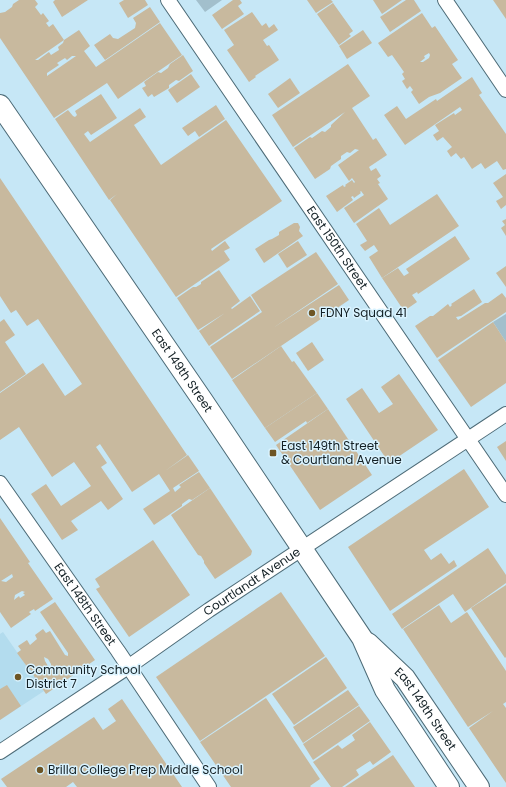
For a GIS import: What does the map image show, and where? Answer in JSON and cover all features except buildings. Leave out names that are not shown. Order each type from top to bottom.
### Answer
[{"type":"main road","name":"East 149th Street","points":[[0,105],[362,638],[385,690],[449,787]]},
{"type":"main road","name":"East 149th Street","points":[[362,638],[405,678],[479,787]]},
{"type":"street","name":"East 150th Street","points":[[168,0],[506,495]]},
{"type":"street","points":[[445,0],[506,90]]},
{"type":"street","name":"Courtlandt Avenue","points":[[0,752],[128,667],[209,610],[506,414]]},
{"type":"street","name":"East 148th Street","points":[[0,483],[128,667],[209,787]]},
{"type":"shaded area","points":[[196,0],[222,0],[205,12]]},
{"type":"shaded area","points":[[506,314],[506,342],[493,322]]},
{"type":"shaded area","name":"Community School District 7","points":[[3,632],[28,668],[31,670],[44,691],[0,720],[0,634]]},
{"type":"place","name":"FDNY Squad 41","points":[[312,313]]},
{"type":"place","name":"East 149th Street & Courtland Avenue","points":[[273,453]]},
{"type":"place","name":"Community School District 7","points":[[18,677]]},
{"type":"place","name":"Brilla College Prep Middle School","points":[[40,770]]}]
